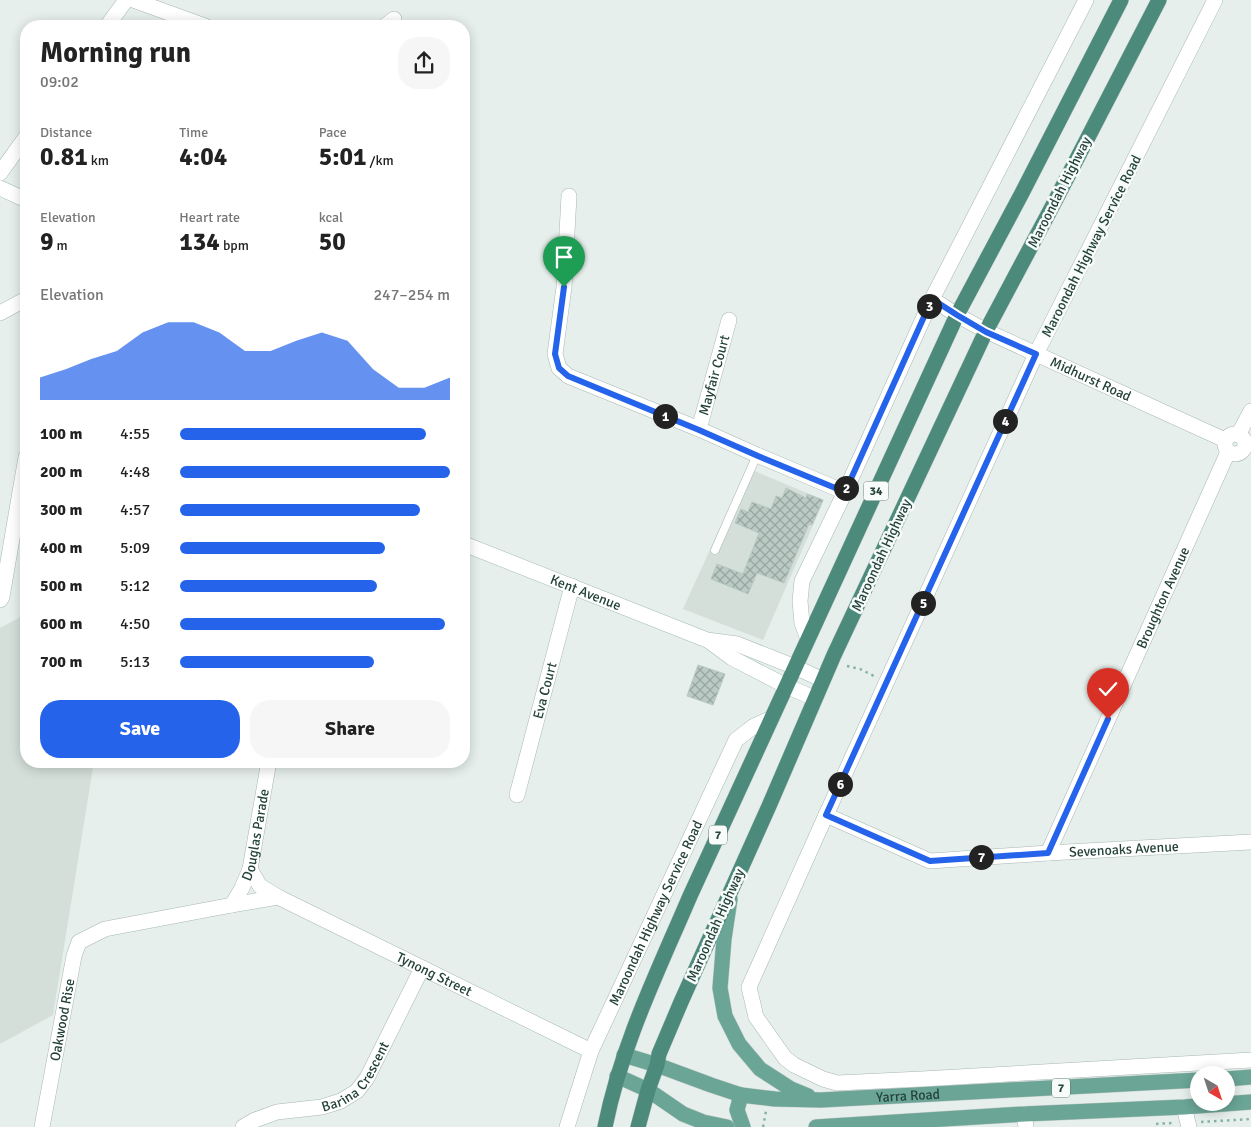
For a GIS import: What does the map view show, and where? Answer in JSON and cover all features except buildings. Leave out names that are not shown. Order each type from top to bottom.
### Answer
[{"type":"highway","name":"34","points":[[786,686],[957,315],[1036,168],[1121,0]]},
{"type":"highway","name":"Maroondah Highway","points":[[638,1127],[659,1054],[769,806],[814,698],[986,332],[1159,0]]},
{"type":"highway","name":"7","points":[[617,1076],[652,985],[690,896],[786,686]]},
{"type":"highway","points":[[605,1127],[617,1076]]},
{"type":"main road","points":[[731,890],[720,988],[725,1016],[739,1044],[760,1069],[790,1089],[821,1100]]},
{"type":"main road","name":"Yarra Road","points":[[624,1055],[740,1095],[775,1099],[821,1100],[1190,1080]]},
{"type":"main road","points":[[617,1076],[648,1090],[683,1114],[703,1122],[727,1127]]},
{"type":"main road","points":[[1235,1078],[1251,1077]]},
{"type":"main road","points":[[740,1095],[737,1110],[744,1127]]},
{"type":"main road","points":[[922,1095],[925,1121]]},
{"type":"main road","name":"Yarra Road","points":[[816,1127],[925,1121],[1025,1120],[1251,1102]]},
{"type":"street","points":[[111,20],[126,0]]},
{"type":"street","points":[[132,0],[188,20]]},
{"type":"street","points":[[808,639],[802,624],[800,601],[802,581],[845,492],[932,299],[1086,0]]},
{"type":"street","name":"Maroondah Highway Service Road","points":[[922,1079],[837,1083],[823,1079],[794,1065],[785,1058],[756,1017],[749,987],[1036,354],[1215,0]]},
{"type":"street","points":[[0,173],[20,145]]},
{"type":"street","points":[[0,188],[20,197]]},
{"type":"street","points":[[569,196],[564,287],[555,354],[559,368],[568,376],[845,492]]},
{"type":"street","name":"Midhurst Road","points":[[932,299],[986,332],[1237,446]]},
{"type":"street","points":[[0,313],[20,302]]},
{"type":"street","name":"Mayfair Court","points":[[699,430],[729,320]]},
{"type":"street","name":"Broughton Avenue","points":[[1048,853],[1237,446],[1251,410]]},
{"type":"street","points":[[0,600],[20,492]]},
{"type":"street","name":"Kent Avenue","points":[[470,546],[707,640],[732,658],[814,698]]},
{"type":"street","name":"Eva Court","points":[[516,795],[572,586]]},
{"type":"street","name":"Kent Avenue","points":[[707,640],[737,644],[823,680]]},
{"type":"street","name":"Maroondah Highway Service Road","points":[[567,1127],[591,1051],[736,740],[754,726],[772,718]]},
{"type":"street","name":"Douglas Parade","points":[[232,905],[250,869],[267,768]]},
{"type":"street","name":"Sevenoaks Avenue","points":[[826,815],[930,861],[1251,842]]},
{"type":"street","name":"Tynong Street","points":[[250,869],[260,886],[278,897],[591,1051]]},
{"type":"street","points":[[232,905],[278,897]]},
{"type":"street","name":"Oakwood Rise","points":[[42,1127],[74,956],[79,942],[105,929],[232,905]]},
{"type":"street","name":"Barina Crescent","points":[[243,1127],[276,1112],[322,1107],[341,1101],[357,1091],[366,1078],[422,968]]},
{"type":"street","points":[[922,1095],[922,1079],[1251,1060]]},
{"type":"street","points":[[1184,1107],[1189,1127]]},
{"type":"lane","points":[[715,550],[758,456]]},
{"type":"path","points":[[847,666],[871,674],[886,684]]},
{"type":"shaded area","points":[[747,468],[824,500],[763,640],[683,609]]},
{"type":"shaded area","points":[[20,617],[20,768],[93,768],[53,1015],[0,1044],[0,628]]},
{"type":"route","points":[[564,287],[555,354],[559,368],[568,376],[845,492],[932,299],[986,332],[1036,354],[826,815],[930,861],[1048,853],[1108,719]]}]
